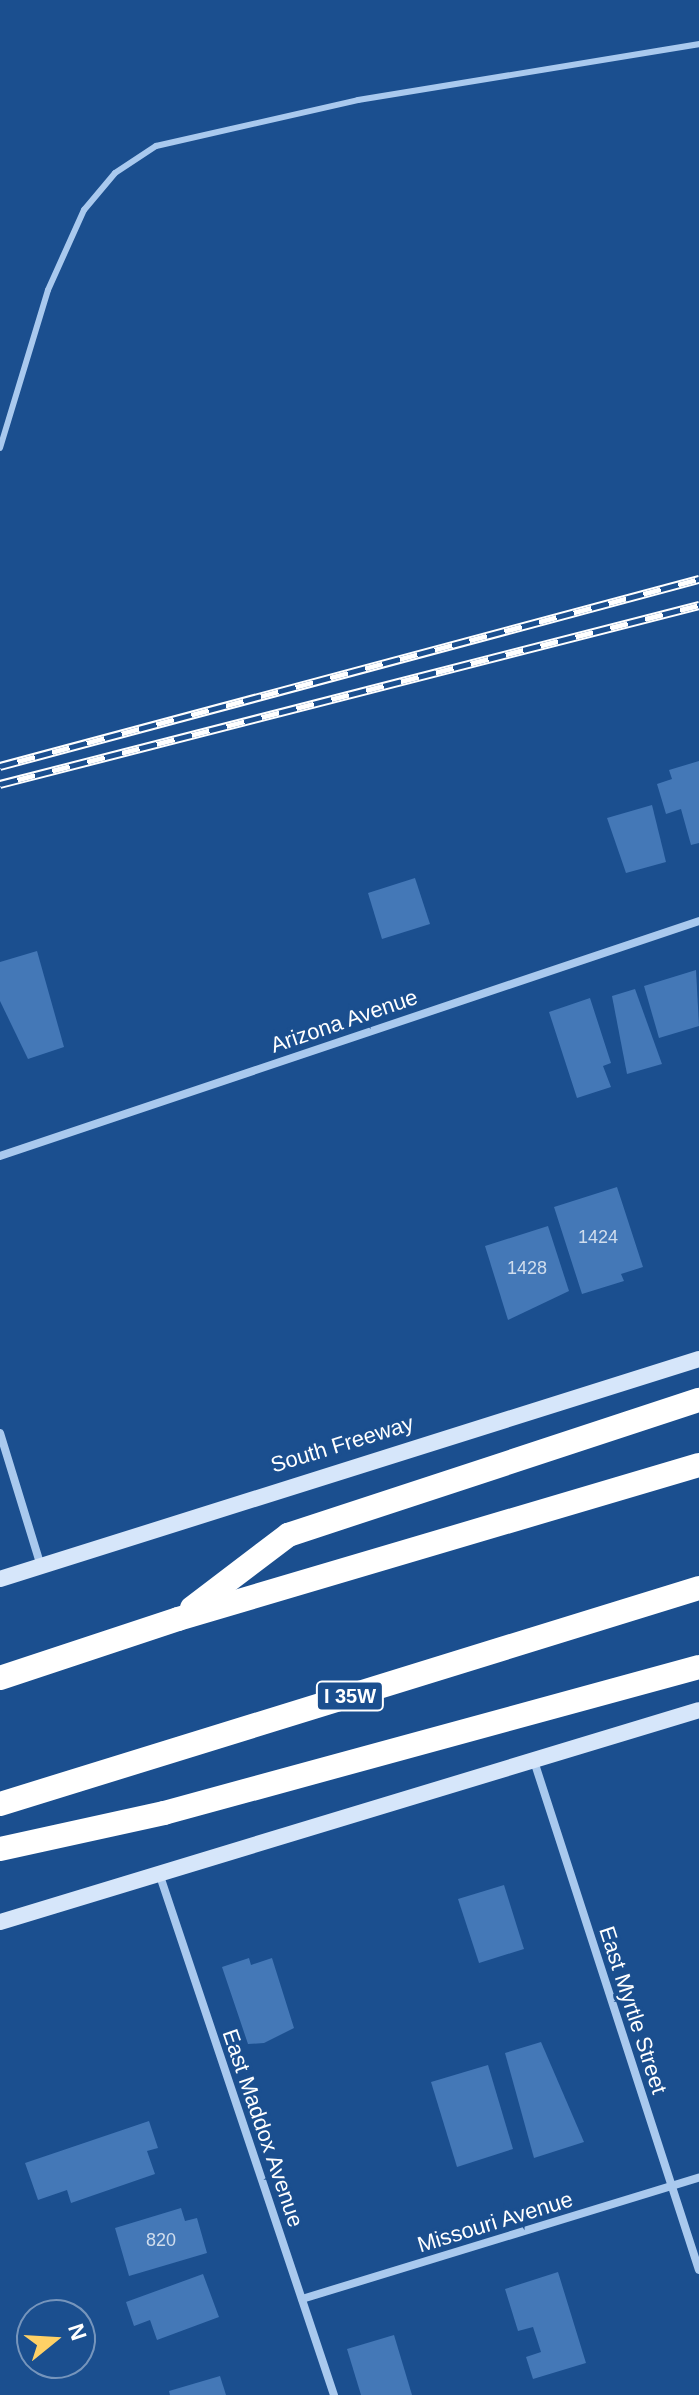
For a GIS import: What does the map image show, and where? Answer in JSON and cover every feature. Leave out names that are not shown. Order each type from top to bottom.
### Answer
[{"type":"highway","points":[[178,1619],[288,1535],[699,1400]]},
{"type":"highway","points":[[0,1678],[178,1619],[699,1465]]},
{"type":"highway","name":"I 35W","points":[[0,1804],[699,1588]]},
{"type":"highway","points":[[0,1849],[164,1813],[699,1667]]},
{"type":"main road","name":"South Freeway","points":[[0,1579],[699,1359]]},
{"type":"main road","points":[[0,1922],[699,1710]]},
{"type":"street","name":"Arizona Avenue","points":[[0,1156],[699,921]]},
{"type":"street","points":[[0,1433],[41,1566]]},
{"type":"street","name":"East Myrtle Street","points":[[534,1760],[699,2270]]},
{"type":"street","name":"East Maddox Avenue","points":[[158,1873],[334,2395]]},
{"type":"street","name":"Missouri Avenue","points":[[302,2299],[699,2178]]},
{"type":"lane","points":[[0,448],[48,290],[84,210],[115,173],[156,146],[358,100],[699,44]]},
{"type":"building","points":[[699,761],[699,843],[691,845],[681,809],[666,814],[657,784],[672,779],[669,770]]},
{"type":"building","points":[[652,805],[666,862],[626,873],[607,818]]},
{"type":"building","points":[[415,878],[430,924],[382,939],[368,893]]},
{"type":"building","points":[[37,951],[64,1047],[28,1059],[0,1001],[0,962]]},
{"type":"building","points":[[696,970],[699,1026],[659,1038],[644,986]]},
{"type":"building","points":[[635,989],[662,1064],[627,1074],[612,996]]},
{"type":"building","points":[[590,998],[611,1063],[603,1066],[611,1087],[577,1098],[549,1012]]},
{"type":"building","points":[[617,1187],[643,1267],[621,1274],[624,1281],[582,1294],[554,1207]]},
{"type":"building","points":[[548,1226],[569,1291],[508,1320],[485,1246]]},
{"type":"building","points":[[504,1885],[524,1949],[479,1963],[458,1899]]},
{"type":"building","points":[[249,1958],[251,1965],[272,1958],[294,2028],[264,2043],[248,2044],[222,1967]]},
{"type":"building","points":[[541,2042],[584,2142],[534,2158],[505,2053]]},
{"type":"building","points":[[488,2065],[513,2149],[457,2167],[431,2082]]},
{"type":"building","points":[[149,2121],[158,2148],[147,2151],[155,2174],[71,2203],[67,2190],[38,2200],[25,2163]]},
{"type":"building","points":[[181,2208],[185,2221],[197,2218],[207,2253],[129,2276],[115,2228]]},
{"type":"building","points":[[558,2272],[586,2363],[533,2379],[526,2357],[541,2352],[533,2327],[518,2331],[505,2289]]},
{"type":"building","points":[[203,2274],[219,2317],[157,2340],[150,2320],[134,2326],[126,2302]]},
{"type":"building","points":[[394,2335],[412,2395],[361,2395],[347,2349]]},
{"type":"building","points":[[220,2376],[226,2395],[170,2395],[169,2391]]},
{"type":"railway","points":[[0,766],[699,579]]},
{"type":"railway","points":[[0,784],[699,605]]}]
